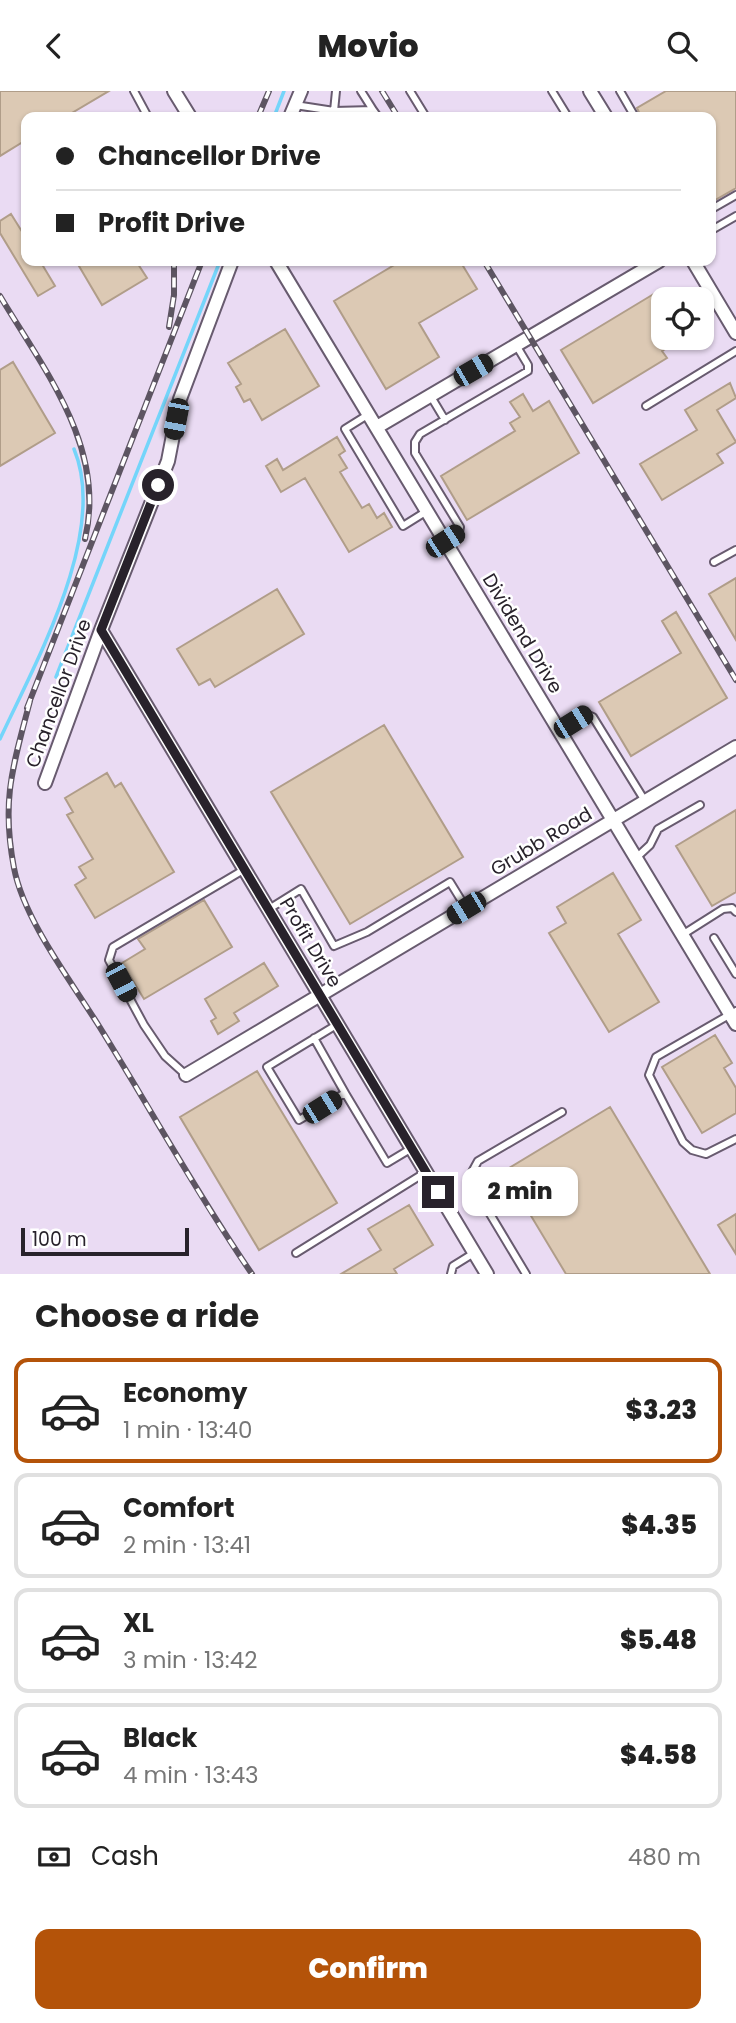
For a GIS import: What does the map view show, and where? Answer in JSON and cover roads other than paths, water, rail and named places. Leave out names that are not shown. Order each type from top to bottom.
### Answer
[{"type":"street","points":[[174,91],[187,112]]},
{"type":"street","points":[[293,111],[301,91]]},
{"type":"street","points":[[590,91],[603,112]]},
{"type":"street","name":"Chancellor Drive","points":[[45,783],[101,630],[168,461],[180,399],[230,266]]},
{"type":"street","name":"Dividend Drive","points":[[279,266],[734,1017]]},
{"type":"street","points":[[376,427],[650,266]]},
{"type":"street","points":[[696,266],[736,333]]},
{"type":"street","name":"Profit Drive","points":[[101,630],[487,1274]]},
{"type":"street","name":"Grubb Road","points":[[186,1075],[736,747]]},
{"type":"lane","points":[[134,91],[145,112]]},
{"type":"lane","points":[[334,111],[336,91]]},
{"type":"lane","points":[[361,91],[373,110]]},
{"type":"lane","points":[[410,91],[423,112]]},
{"type":"lane","points":[[552,91],[565,112]]},
{"type":"lane","points":[[620,91],[632,112]]},
{"type":"lane","points":[[293,111],[373,110]]},
{"type":"lane","points":[[716,207],[736,195]]},
{"type":"lane","points":[[716,228],[736,216]]},
{"type":"lane","points":[[445,541],[459,532],[460,527],[415,453],[415,442],[420,434],[528,371],[528,365],[516,345]]},
{"type":"lane","points":[[646,406],[736,351]]},
{"type":"lane","points":[[430,395],[445,420]]},
{"type":"lane","points":[[369,414],[345,429],[402,526],[427,511]]},
{"type":"lane","points":[[399,464],[415,453]]},
{"type":"lane","points":[[714,562],[736,550]]},
{"type":"lane","points":[[559,731],[586,714],[593,717],[645,801]]},
{"type":"lane","points":[[636,858],[650,845],[658,829],[700,804]]},
{"type":"lane","points":[[186,1075],[165,1056],[144,1025],[109,960],[113,947],[244,869]]},
{"type":"lane","points":[[269,909],[301,889],[334,946],[367,932],[450,882],[466,908]]},
{"type":"lane","points":[[682,935],[723,909],[733,908],[736,912]]},
{"type":"lane","points":[[713,938],[736,974]]},
{"type":"lane","points":[[734,1017],[656,1057],[649,1075],[684,1142],[692,1150],[706,1154],[736,1139]]},
{"type":"lane","points":[[338,1024],[267,1067],[299,1121],[345,1093]]},
{"type":"lane","points":[[314,1038],[387,1163],[412,1148]]},
{"type":"lane","points":[[526,1274],[475,1189],[472,1172],[478,1161],[562,1112]]},
{"type":"lane","points":[[296,1253],[426,1172]]},
{"type":"lane","points":[[451,1274],[453,1266],[474,1252]]},
{"type":"waterway","points":[[276,112],[284,91]]},
{"type":"waterway","points":[[56,677],[218,266]]},
{"type":"waterway","points":[[0,739],[48,636],[75,558],[82,519],[82,482],[74,449]]},
{"type":"railway","points":[[260,112],[269,91]]},
{"type":"railway","points":[[382,91],[395,112]]},
{"type":"railway","points":[[169,327],[174,295],[174,266]]},
{"type":"railway","points":[[27,708],[200,266]]},
{"type":"railway","points":[[487,266],[736,680]]},
{"type":"railway","points":[[0,296],[52,381],[79,442],[87,473],[89,505],[85,539]]},
{"type":"railway","points":[[30,701],[14,764],[9,802],[10,844],[19,888],[50,950],[252,1274]]}]
